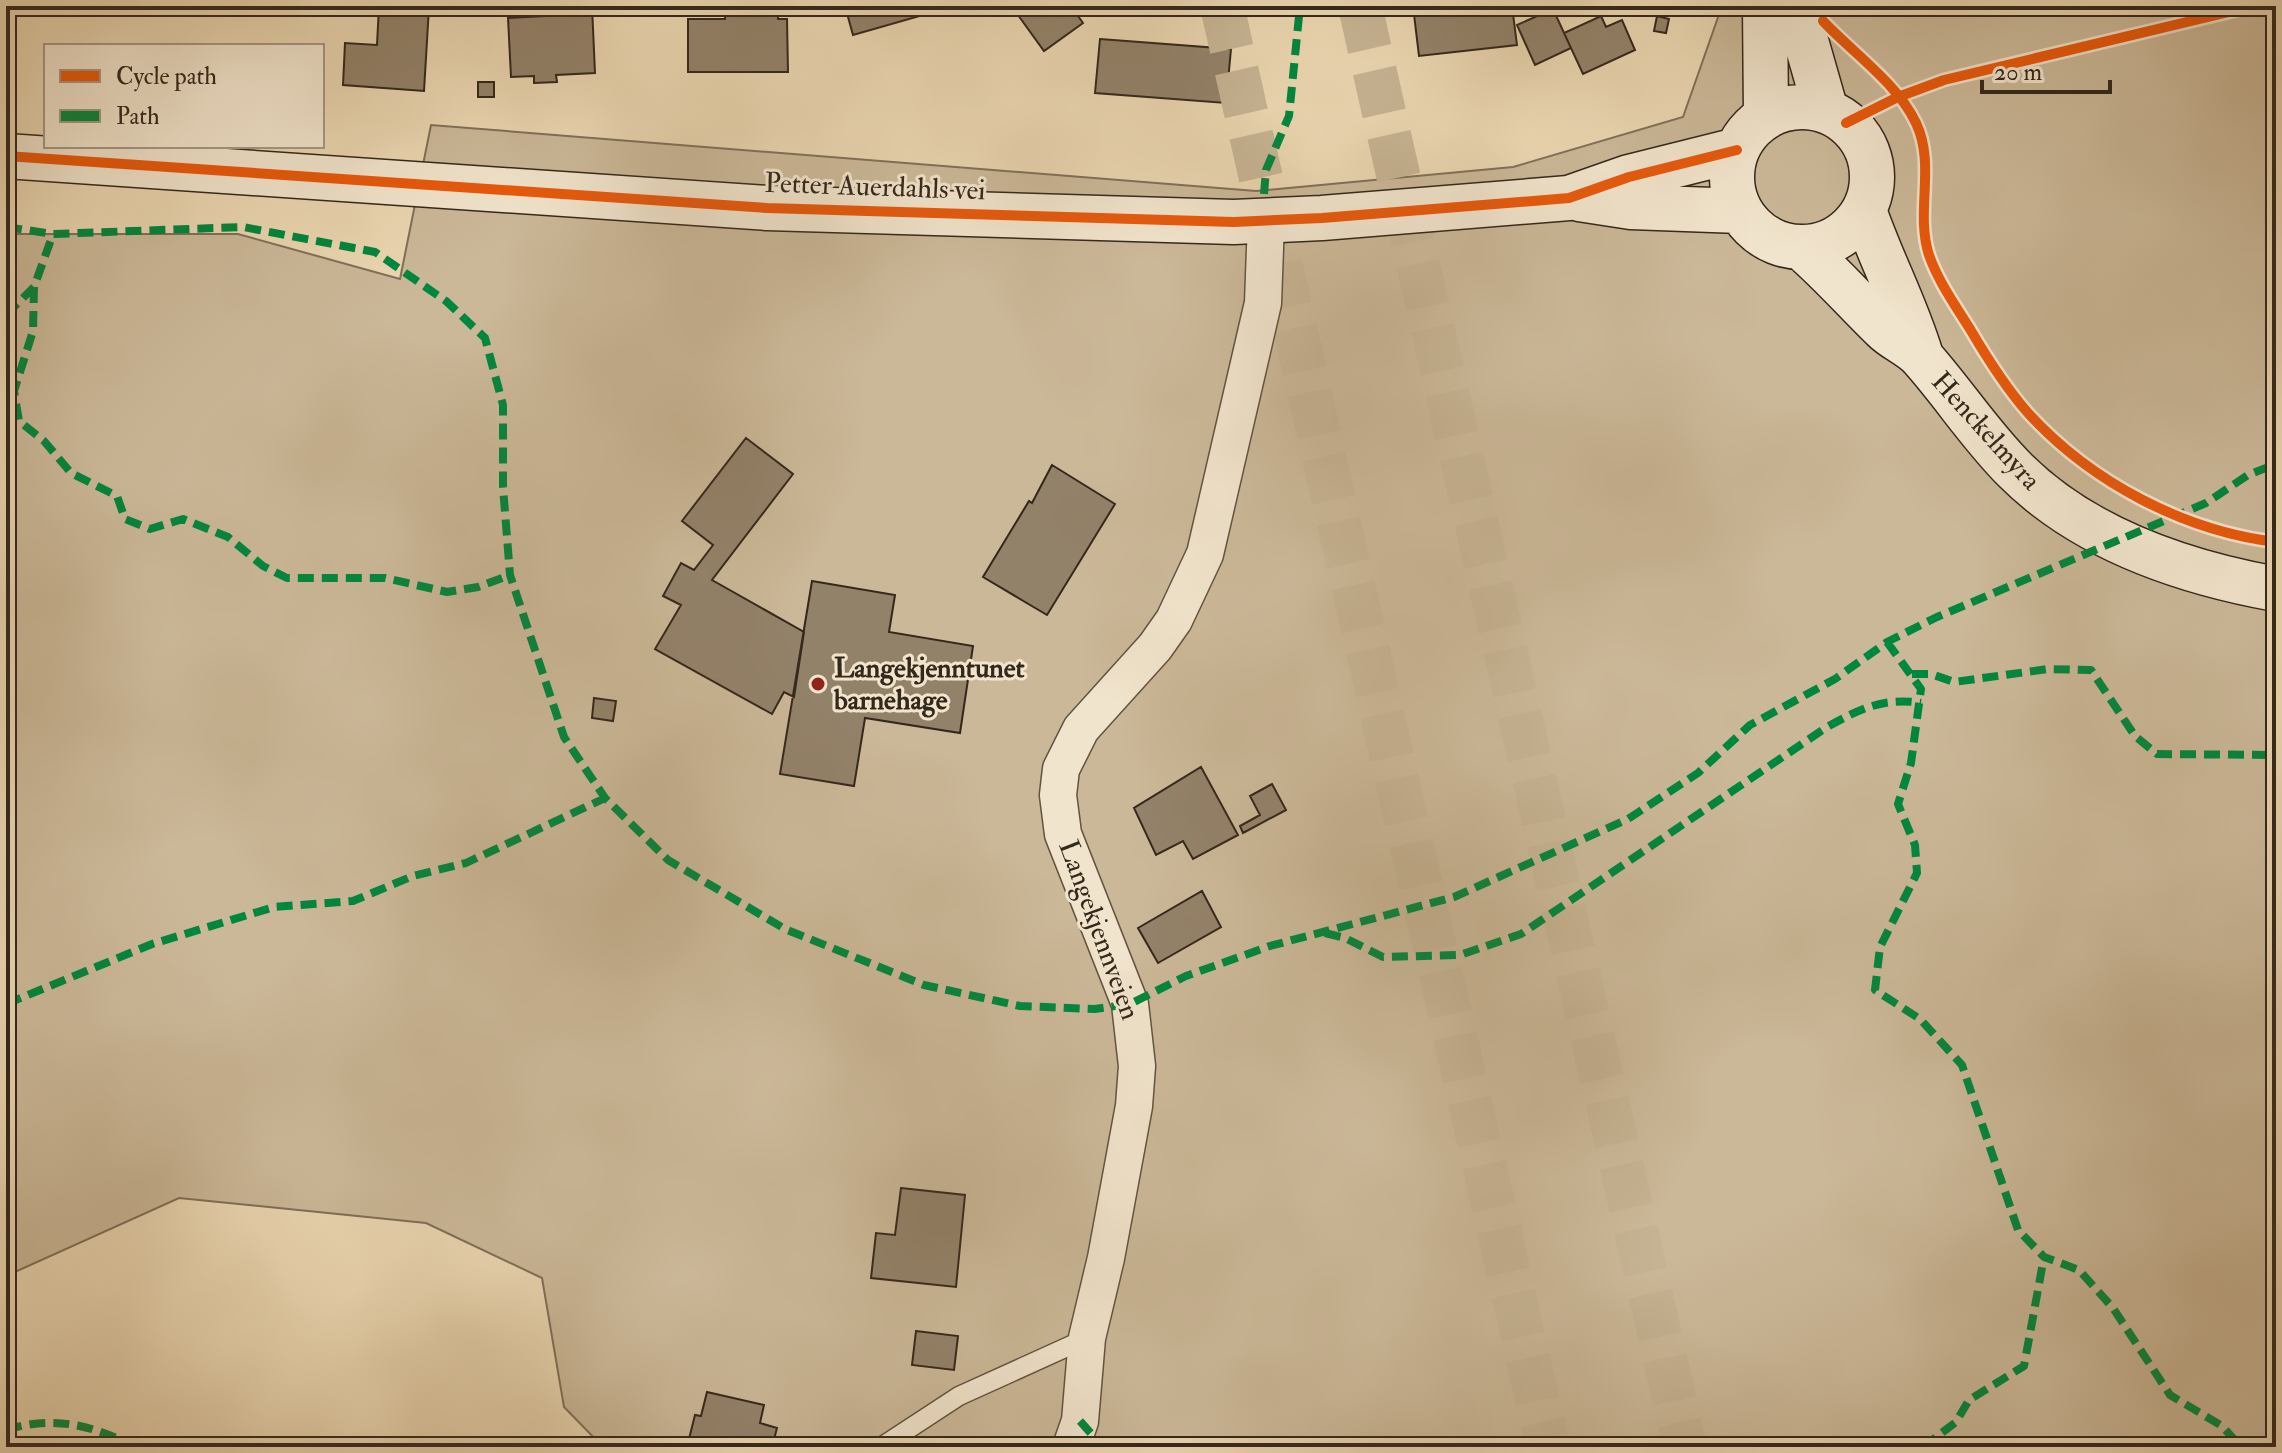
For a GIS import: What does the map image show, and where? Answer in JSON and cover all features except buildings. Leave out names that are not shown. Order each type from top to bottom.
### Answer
[{"type":"street","points":[[1765,6],[1766,117]]},
{"type":"street","points":[[1796,6],[1826,111]]},
{"type":"street","points":[[1807,107],[1826,111],[1846,123],[1862,141],[1870,163],[1871,187],[1864,210],[1849,230],[1827,243],[1802,248],[1777,243],[1755,230],[1740,211],[1732,170],[1737,150],[1748,132],[1766,117],[1785,109],[1807,107]]},
{"type":"street","name":"Petter Auerdahls vei","points":[[1569,198],[1629,177],[1737,150]]},
{"type":"street","name":"Petter Auerdahls vei","points":[[6,156],[767,208],[1266,221],[1569,198],[1631,207],[1740,211]]},
{"type":"street","name":"Henckelmyra","points":[[1864,210],[1889,279],[1909,317],[1921,356]]},
{"type":"street","name":"Langekjennveien","points":[[1071,1447],[1080,1421],[1087,1338],[1106,1258],[1134,1106],[1137,1066],[1130,1004],[1063,834],[1058,795],[1061,769],[1081,729],[1155,647],[1174,620],[1205,554],[1263,303],[1266,221]]},
{"type":"street","name":"Henckelmyra","points":[[1802,248],[1853,294],[1884,329],[1921,356],[1988,441],[2047,498],[2131,547],[2204,573],[2276,589]]},
{"type":"lane","points":[[881,1447],[959,1396],[1087,1338]]},
{"type":"shaded area","points":[[1722,6],[2276,6],[2276,1447],[603,1447],[564,1407],[542,1278],[426,1223],[179,1198],[6,1276],[6,234],[238,234],[400,279],[431,125],[1256,191],[1513,167],[1683,117]]},
{"type":"tunnel","points":[[1222,6],[1548,1447]]},
{"type":"tunnel","points":[[1360,6],[1685,1447]]},
{"type":"marked path","points":[[1264,194],[1266,170],[1289,116],[1300,6]]},
{"type":"marked path","points":[[6,227],[53,234],[243,227],[375,252],[446,301],[485,338],[503,405],[503,487],[510,575],[564,737],[605,798],[668,860],[785,929],[924,985],[1020,1006],[1095,1009],[1130,1004],[1186,976],[1270,946],[1454,897],[1628,819],[1698,773],[1750,725],[1835,679],[1887,642],[1937,617],[2206,503],[2248,475],[2276,464]]},
{"type":"marked path","points":[[6,315],[34,287],[53,234]]},
{"type":"marked path","points":[[34,287],[33,331],[14,391],[19,421],[44,441],[71,473],[117,496],[125,519],[150,529],[183,519],[228,537],[263,566],[287,578],[385,578],[447,592],[478,587],[510,575]]},
{"type":"marked path","points":[[1887,642],[1921,689],[1911,763],[1898,804],[1915,845],[1917,873],[1880,947],[1875,990],[1920,1019],[1962,1065],[2018,1230],[2044,1257],[2079,1270],[2113,1308],[2170,1395],[2222,1426],[2241,1447]]},
{"type":"marked path","points":[[1912,674],[1931,674],[1954,682],[2048,669],[2091,670],[2135,736],[2157,754],[2276,755]]},
{"type":"marked path","points":[[1325,933],[1345,938],[1383,957],[1460,955],[1521,934],[1827,727],[1883,703],[1921,703]]},
{"type":"marked path","points":[[6,1004],[152,944],[274,907],[353,901],[413,876],[466,863],[605,798]]},
{"type":"marked path","points":[[1923,1447],[1956,1422],[1969,1400],[2024,1366],[2044,1257]]},
{"type":"marked path","points":[[1080,1421],[1103,1447]]},
{"type":"marked path","points":[[6,1430],[40,1423],[72,1425],[104,1433],[135,1447]]},
{"type":"cycle path","points":[[1846,123],[1898,97],[1944,80],[2254,6]]},
{"type":"cycle path","points":[[1823,21],[1898,95],[1916,123],[1924,155],[1924,222],[1929,255],[1947,293],[1990,362],[2028,413],[2080,461],[2141,499],[2207,527],[2276,542]]},
{"type":"cycle path","points":[[6,156],[767,208],[1234,222],[1569,198],[1629,177],[1737,150]]},
{"type":"place","name":"Langekjenntunet barnehage","points":[[818,684]]}]
